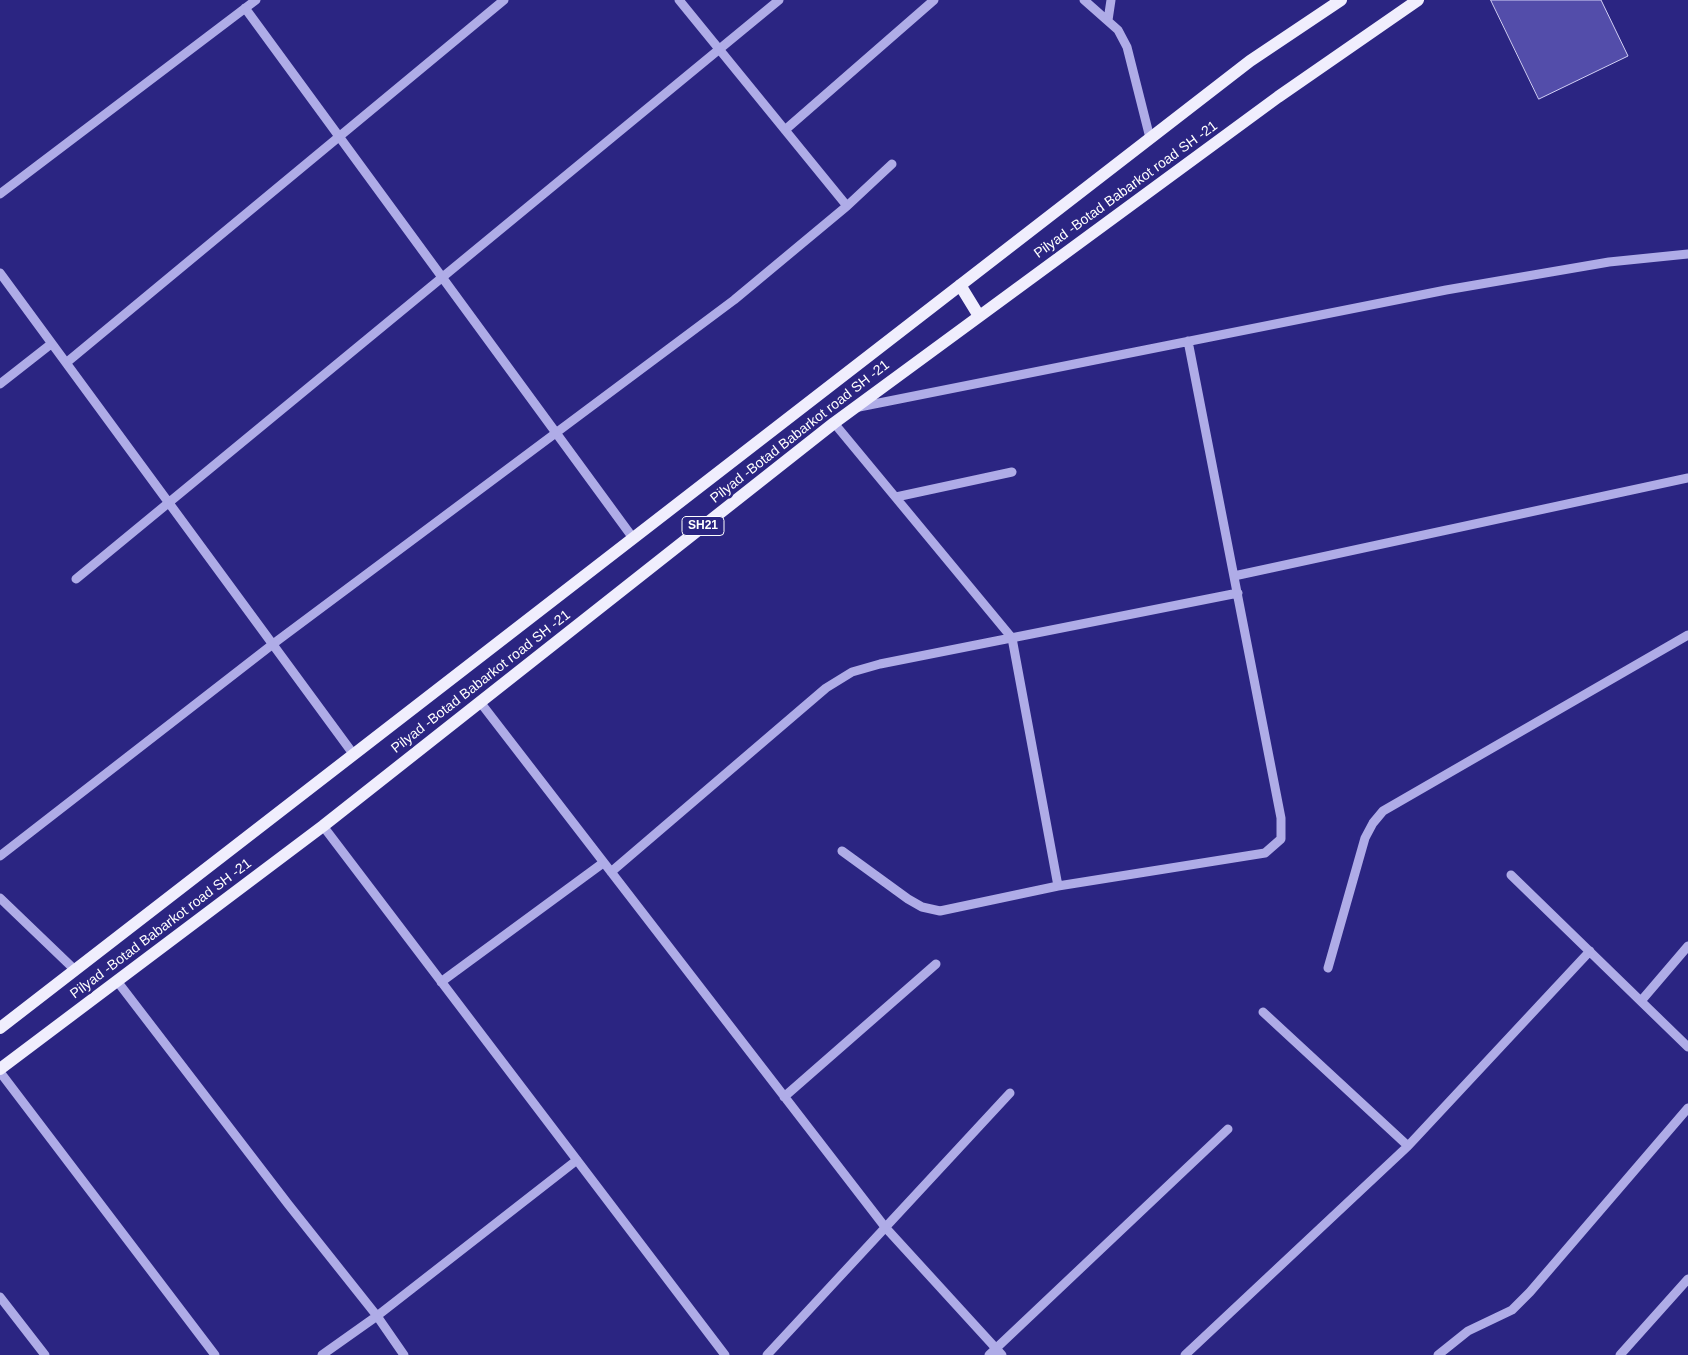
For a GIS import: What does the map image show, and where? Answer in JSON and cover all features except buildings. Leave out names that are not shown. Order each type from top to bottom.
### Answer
[{"type":"main road","name":"Pilyad -Botad Babarkot road SH -21","points":[[0,1028],[1250,61],[1341,0]]},
{"type":"main road","name":"Pilyad -Botad Babarkot road SH -21","points":[[0,1071],[323,826],[834,423],[1278,96],[1418,0]]},
{"type":"main road","points":[[960,285],[979,316]]},
{"type":"street","points":[[0,194],[256,0]]},
{"type":"street","points":[[66,363],[504,0]]},
{"type":"street","points":[[679,0],[847,206]]},
{"type":"street","points":[[76,579],[779,0]]},
{"type":"street","points":[[785,130],[934,0]]},
{"type":"street","points":[[1084,0],[1118,30],[1127,47],[1150,138]]},
{"type":"street","points":[[1108,20],[1111,0]]},
{"type":"street","points":[[245,8],[633,538]]},
{"type":"street","points":[[0,856],[273,644],[734,300],[847,206],[892,164]]},
{"type":"street","points":[[854,408],[1446,290],[1609,262],[1688,254]]},
{"type":"street","points":[[0,273],[354,755]]},
{"type":"street","points":[[842,851],[908,899],[922,907],[940,911],[1058,886],[1265,853],[1281,839],[1281,818],[1188,341]]},
{"type":"street","points":[[0,384],[51,344]]},
{"type":"street","points":[[834,423],[1012,638],[1058,886]]},
{"type":"street","points":[[896,497],[1012,472]]},
{"type":"street","points":[[1234,576],[1688,478]]},
{"type":"street","points":[[611,872],[826,688],[852,672],[880,664],[1238,593]]},
{"type":"street","points":[[1328,968],[1366,838],[1373,823],[1383,811],[1688,636]]},
{"type":"street","points":[[480,702],[885,1227],[996,1353],[1228,1129]]},
{"type":"street","points":[[323,826],[725,1355]]},
{"type":"street","points":[[441,982],[603,863]]},
{"type":"street","points":[[1511,875],[1688,1047]]},
{"type":"street","points":[[0,898],[75,970]]},
{"type":"street","points":[[1641,1001],[1688,946]]},
{"type":"street","points":[[1185,1355],[1408,1146],[1590,951]]},
{"type":"street","points":[[784,1097],[936,964]]},
{"type":"street","points":[[117,981],[288,1204],[377,1316],[404,1355]]},
{"type":"street","points":[[1263,1012],[1408,1146]]},
{"type":"street","points":[[0,1071],[215,1355]]},
{"type":"street","points":[[767,1355],[1010,1093]]},
{"type":"street","points":[[1438,1355],[1468,1331],[1512,1310],[1530,1292],[1688,1108]]},
{"type":"street","points":[[322,1355],[377,1316],[577,1160]]},
{"type":"street","points":[[1620,1355],[1688,1279]]},
{"type":"street","points":[[0,1297],[45,1355]]}]
